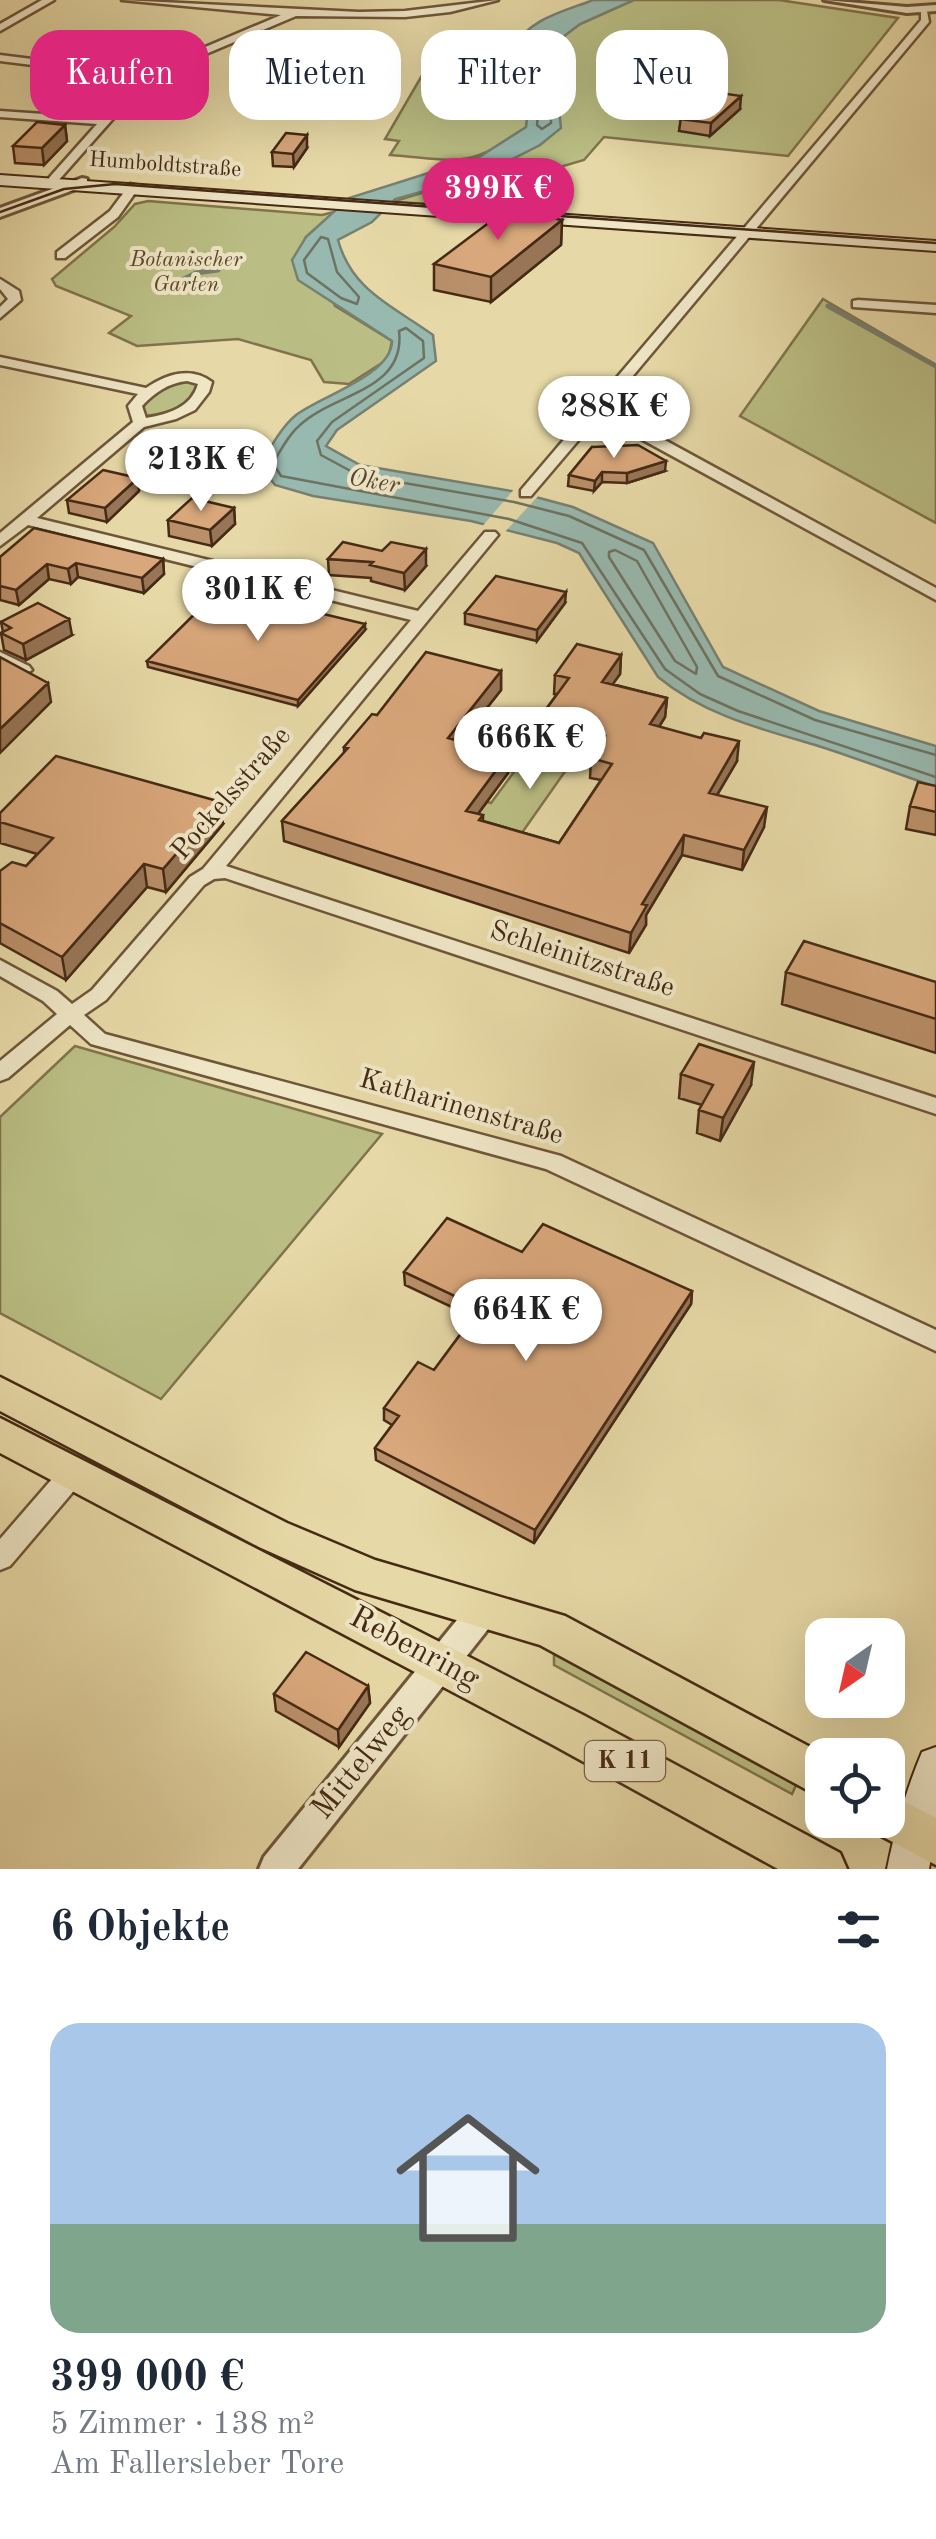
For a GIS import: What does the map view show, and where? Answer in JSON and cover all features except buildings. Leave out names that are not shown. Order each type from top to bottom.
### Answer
[{"type":"main road","name":"Humboldtstraße","points":[[0,178],[936,246]]},
{"type":"main road","name":"Rebenring","points":[[0,1393],[273,1535],[369,1577],[550,1629],[805,1769]]},
{"type":"main road","name":"Rebenring","points":[[0,1434],[824,1869]]},
{"type":"main road","points":[[912,1839],[936,1766]]},
{"type":"street","points":[[0,28],[49,0]]},
{"type":"street","points":[[127,0],[301,11],[410,13],[493,0]]},
{"type":"street","points":[[209,50],[330,0]]},
{"type":"street","points":[[526,493],[900,53],[931,10],[829,0]]},
{"type":"street","points":[[0,58],[30,62]]},
{"type":"street","points":[[0,114],[104,121],[63,184],[0,213]]},
{"type":"street","points":[[60,256],[114,214],[134,189]]},
{"type":"street","points":[[0,314],[15,300],[4,285]]},
{"type":"street","points":[[858,304],[936,309]]},
{"type":"street","points":[[0,360],[147,392]]},
{"type":"street","points":[[0,542],[140,423],[184,410],[202,396],[205,382],[194,376],[182,377],[147,392],[136,406],[140,423]]},
{"type":"street","points":[[596,408],[936,596]]},
{"type":"street","points":[[26,520],[421,617]]},
{"type":"street","name":"Pockelsstraße","points":[[0,1073],[99,995],[196,881],[210,873],[490,535]]},
{"type":"street","points":[[0,657],[23,670]]},
{"type":"street","name":"Schleinitzstraße","points":[[210,873],[226,872],[318,901],[936,1106]]},
{"type":"street","name":"Katharinenstraße","points":[[0,967],[50,996],[98,1040],[554,1162],[936,1341]]},
{"type":"street","points":[[0,1558],[74,1472]]},
{"type":"street","name":"Mittelweg","points":[[276,1869],[485,1609]]},
{"type":"green space","points":[[633,0],[779,0],[898,18],[788,156],[604,137],[584,160],[434,204],[392,202],[464,180],[540,145],[543,120],[576,120],[576,30],[572,30]]},
{"type":"green space","points":[[421,77],[421,120],[527,120],[526,128],[490,151],[448,160],[390,155],[399,141],[385,139],[396,120],[401,120],[401,111]]},
{"type":"green space","name":"Botanischer Garten","points":[[148,201],[322,215],[334,212],[306,237],[335,306],[392,341],[388,359],[349,384],[324,382],[311,360],[238,339],[137,346],[109,333],[131,316],[56,286],[52,279],[135,204]]},
{"type":"green space","points":[[823,299],[936,365],[936,523],[740,416]]},
{"type":"green space","points":[[191,379],[200,383],[198,393],[176,412],[144,416],[142,410],[156,393]]},
{"type":"green space","points":[[475,726],[578,753],[512,847],[442,790],[491,803],[514,772],[466,759],[443,767]]},
{"type":"green space","points":[[75,1046],[382,1134],[161,1399],[0,1313],[0,1117]]},
{"type":"green space","points":[[554,1654],[797,1783],[792,1794],[554,1665]]},
{"type":"water","points":[[593,0],[634,0],[572,30],[527,30],[559,12]]},
{"type":"water","name":"Oker","points":[[527,120],[560,120],[561,128],[540,145],[505,163],[464,180],[395,199],[372,222],[338,240],[344,258],[364,285],[433,335],[436,361],[337,430],[326,446],[360,465],[517,492],[573,507],[653,543],[723,667],[819,711],[936,746],[936,787],[731,718],[675,690],[658,677],[579,553],[557,543],[471,521],[313,496],[275,485],[260,466],[296,415],[381,364],[392,341],[298,280],[292,260],[306,237],[349,198],[479,157],[526,127]]},
{"type":"pier","points":[[516,487],[541,493],[503,534],[480,529]]},
{"type":"waterway","points":[[174,284],[196,273],[218,270]]},
{"type":"waterway","points":[[828,306],[936,366]]},
{"type":"tram line","points":[[0,212],[64,189],[115,184],[936,243]]}]
